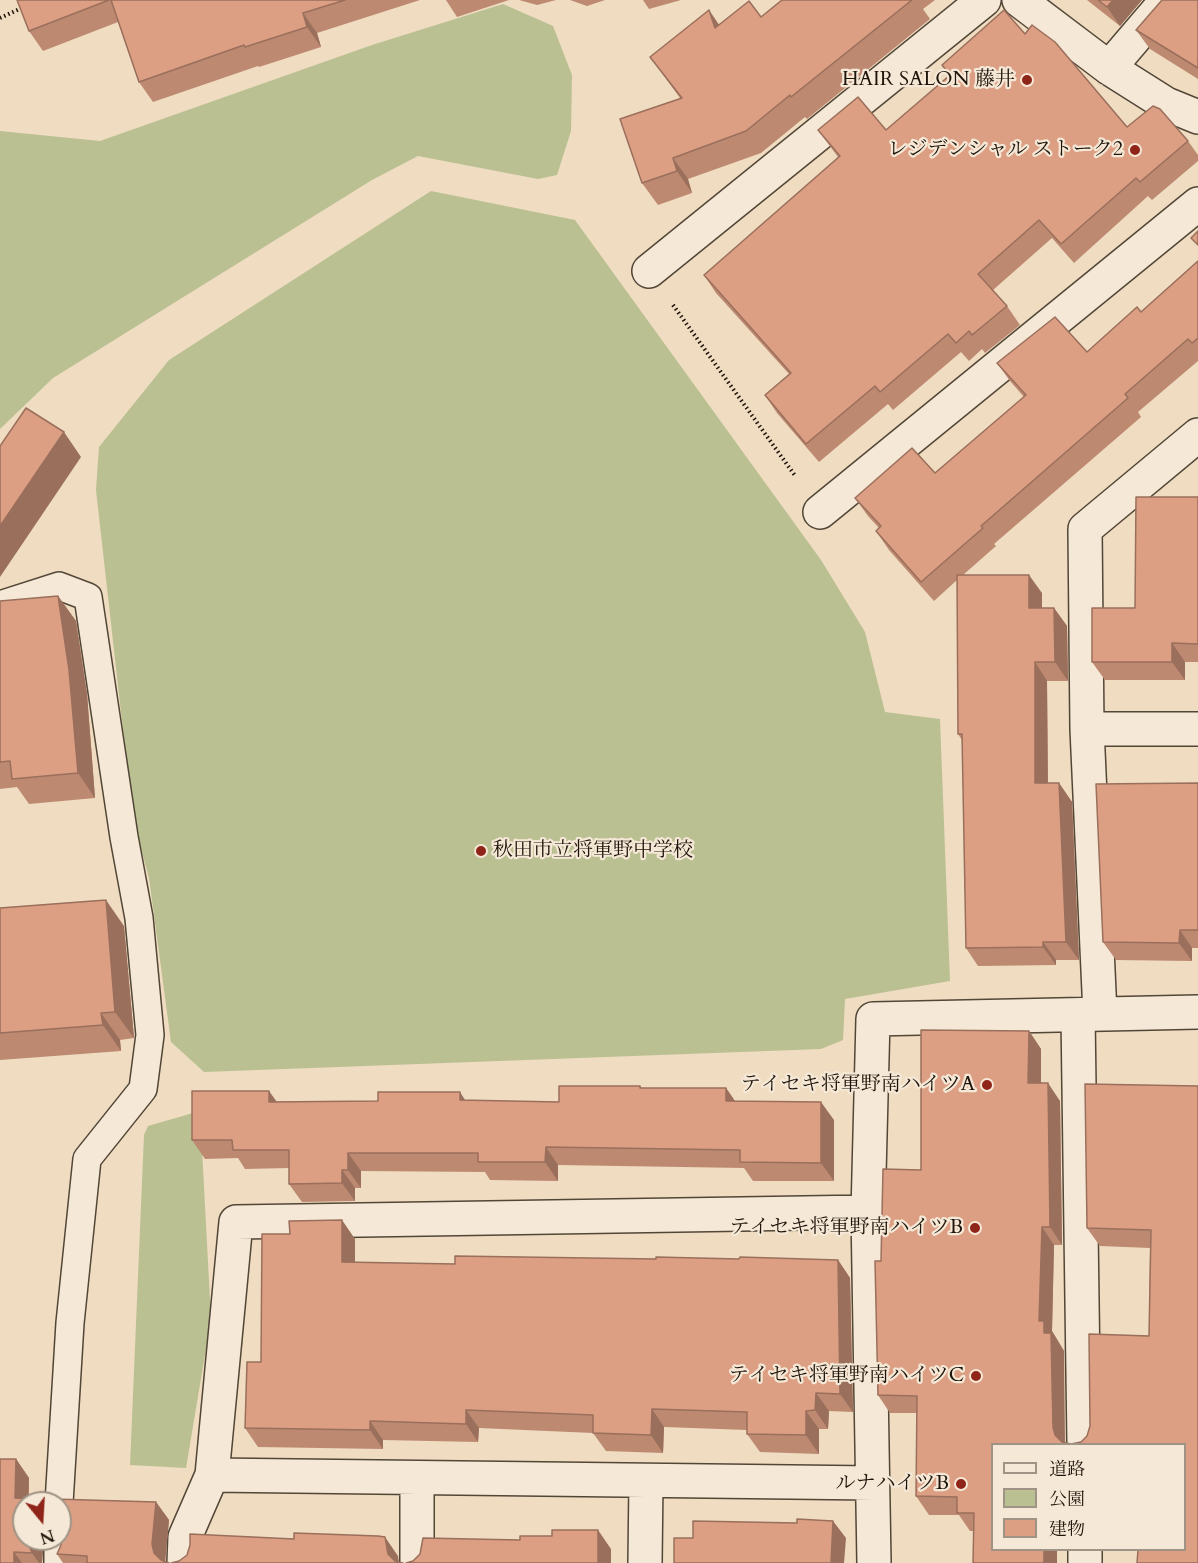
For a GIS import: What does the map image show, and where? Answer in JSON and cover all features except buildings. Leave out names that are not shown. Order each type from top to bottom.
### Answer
[{"type":"street","points":[[649,271],[984,0]]},
{"type":"street","points":[[1019,0],[1109,68],[1166,104],[1198,117]]},
{"type":"street","points":[[1109,68],[1167,0]]},
{"type":"street","points":[[820,512],[1198,204]]},
{"type":"street","points":[[1084,1443],[1089,1015],[1085,529],[1198,435]]},
{"type":"street","points":[[1087,729],[1198,729]]},
{"type":"street","points":[[873,1563],[868,1212],[873,1019],[1198,1012]]},
{"type":"street","points":[[184,1563],[185,1537],[212,1475],[236,1222],[868,1212]]},
{"type":"street","points":[[212,1475],[873,1484]]},
{"type":"street","points":[[417,1478],[417,1563]]},
{"type":"street","points":[[645,1563],[646,1481]]},
{"type":"lane","points":[[0,605],[59,586],[88,597],[124,837],[140,918],[150,1035],[143,1089],[87,1159],[70,1323],[60,1491]]},
{"type":"path","points":[[0,18],[30,4]]},
{"type":"path","points":[[649,271],[820,512]]},
{"type":"green space","points":[[503,4],[553,26],[572,75],[571,131],[557,175],[538,179],[418,156],[372,180],[53,378],[0,429],[0,131],[100,141],[372,45]]},
{"type":"green space","name":"秋田市立将軍野中学校","points":[[431,191],[575,220],[821,560],[865,632],[885,712],[940,719],[950,981],[845,999],[843,1040],[821,1049],[204,1072],[171,1042],[149,878],[133,819],[96,490],[99,447],[169,360]]},
{"type":"green space","points":[[200,1111],[211,1319],[186,1468],[130,1465],[144,1135],[148,1126]]},
{"type":"place","name":"HAIR SALON 藤井","points":[[1027,80]]},
{"type":"place","name":"レジデンシャル ストーク2","points":[[1135,150]]},
{"type":"place","name":"秋田市立将軍野中学校","points":[[481,851]]},
{"type":"place","name":"テイセキ将軍野南ハイツA","points":[[987,1085]]},
{"type":"place","name":"テイセキ将軍野南ハイツB","points":[[975,1228]]},
{"type":"place","name":"テイセキ将軍野南ハイツC","points":[[976,1376]]},
{"type":"place","name":"ルナハイツB","points":[[961,1484]]}]
